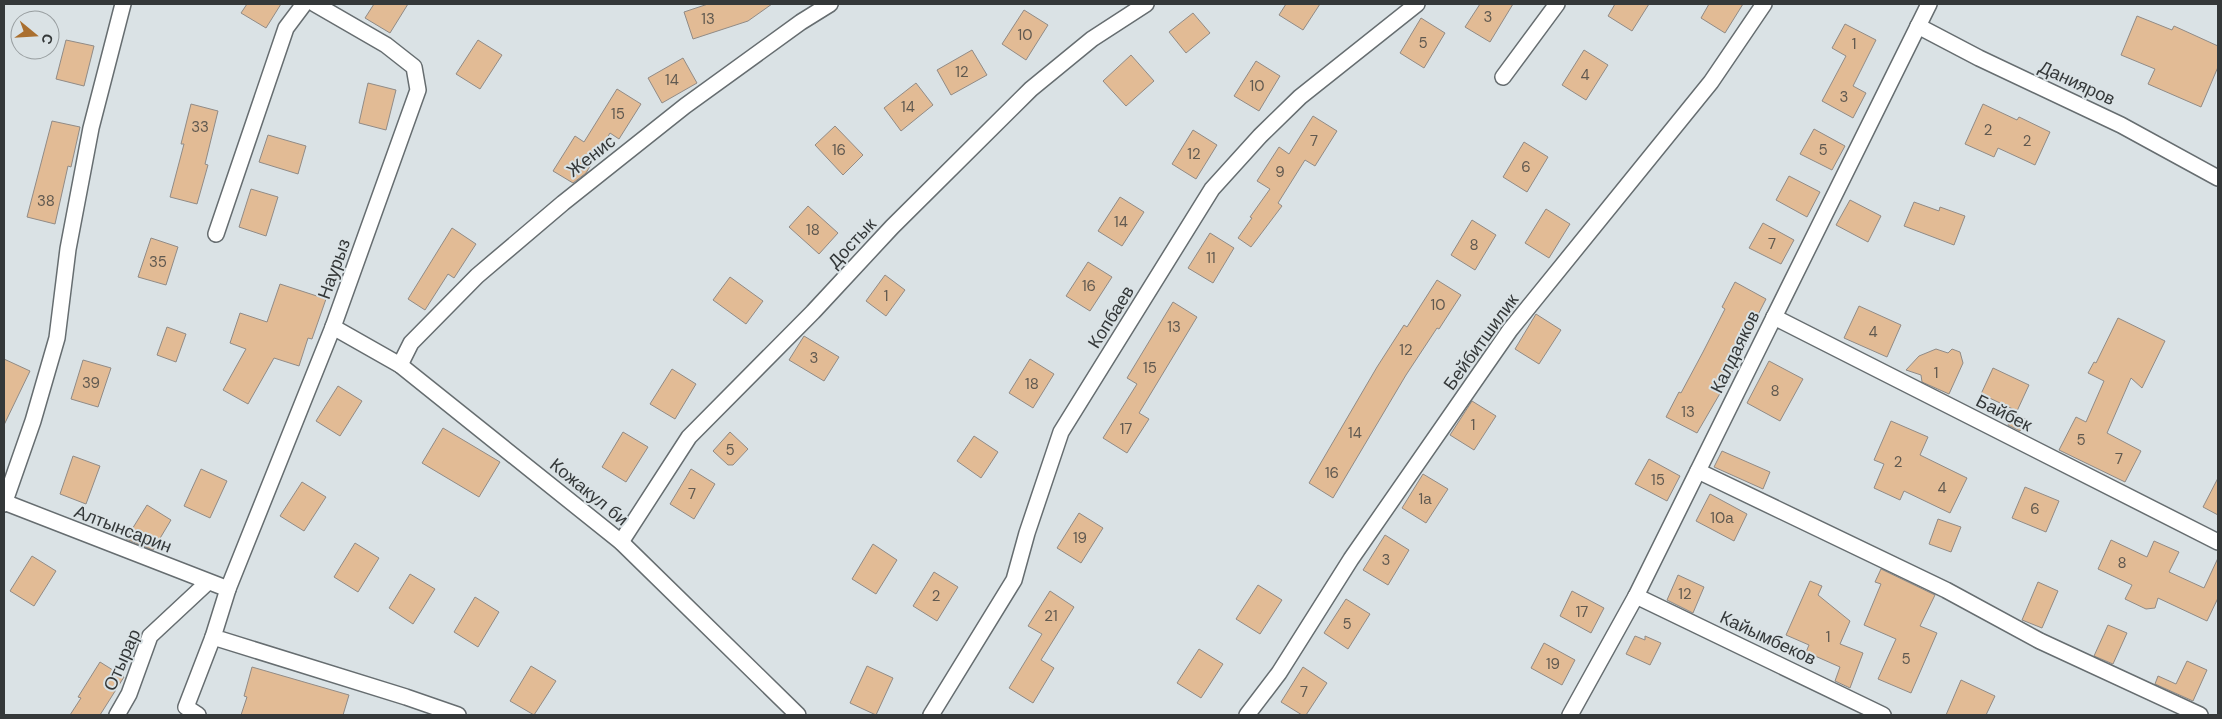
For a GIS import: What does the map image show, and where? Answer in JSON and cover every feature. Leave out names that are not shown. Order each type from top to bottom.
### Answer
[{"type":"street","points":[[4,503],[33,421],[57,338],[68,249],[90,137],[123,4]]},
{"type":"street","points":[[216,234],[286,28],[304,4]]},
{"type":"street","name":"Наурыз","points":[[189,713],[228,589],[333,327],[418,90],[414,67],[386,44],[315,4]]},
{"type":"street","name":"Женис","points":[[400,365],[411,343],[470,283],[562,203],[685,106],[801,22],[830,4]]},
{"type":"street","name":"Достык","points":[[621,542],[689,437],[813,312],[892,227],[1031,90],[1092,39],[1146,4]]},
{"type":"street","name":"Копбаев","points":[[931,715],[1014,580],[1027,533],[1061,432],[1212,189],[1260,136],[1300,97],[1417,4]]},
{"type":"street","points":[[1503,76],[1557,4]]},
{"type":"street","name":"Бейбитшилик","points":[[1247,715],[1279,673],[1351,559],[1510,330],[1711,82],[1764,4]]},
{"type":"street","name":"Калдаяков","points":[[1570,715],[1636,596],[1929,4]]},
{"type":"street","name":"Данияров","points":[[1918,26],[1979,58],[2121,125],[2218,178]]},
{"type":"street","name":"Байбек","points":[[1774,317],[2218,542]]},
{"type":"street","name":"Кожакул би","points":[[333,327],[400,365],[621,542],[798,715]]},
{"type":"street","points":[[1698,471],[1946,590],[2040,642],[2200,715]]},
{"type":"street","name":"Алтынсарин","points":[[4,503],[228,589]]},
{"type":"street","name":"Отырар","points":[[116,715],[128,694],[150,636],[208,582]]},
{"type":"street","name":"Кайымбеков","points":[[1636,596],[1883,715]]},
{"type":"street","points":[[213,637],[458,715]]},
{"type":"building","points":[[247,4],[281,4],[266,28],[241,13]]},
{"type":"building","points":[[374,4],[408,4],[390,33],[365,18]]},
{"type":"building","points":[[708,4],[772,4],[748,21],[693,39],[684,12]]},
{"type":"building","points":[[1286,4],[1320,4],[1303,30],[1279,15]]},
{"type":"building","points":[[1480,4],[1513,4],[1490,42],[1465,27]]},
{"type":"building","points":[[1615,4],[1649,4],[1632,31],[1608,16]]},
{"type":"building","points":[[1709,4],[1743,4],[1725,33],[1701,18]]},
{"type":"building","points":[[1024,10],[1048,25],[1026,60],[1002,44]]},
{"type":"building","points":[[1193,13],[1210,33],[1186,53],[1169,32]]},
{"type":"building","points":[[2137,16],[2172,30],[2174,26],[2218,46],[2218,67],[2201,107],[2148,84],[2155,69],[2121,55]]},
{"type":"building","points":[[1421,18],[1445,33],[1424,68],[1400,53]]},
{"type":"building","points":[[1845,24],[1876,40],[1853,86],[1866,93],[1853,118],[1822,101],[1846,56],[1832,48]]},
{"type":"building","points":[[66,40],[94,46],[84,86],[56,79]]},
{"type":"building","points":[[478,40],[502,55],[480,89],[456,74]]},
{"type":"building","points":[[972,50],[987,75],[951,95],[937,70]]},
{"type":"building","points":[[1584,50],[1608,65],[1586,100],[1562,85]]},
{"type":"building","points":[[1131,55],[1154,81],[1126,106],[1103,81]]},
{"type":"building","points":[[683,58],[697,83],[662,103],[648,78]]},
{"type":"building","points":[[1256,61],[1280,76],[1259,111],[1234,96]]},
{"type":"building","points":[[368,83],[396,90],[386,130],[359,123]]},
{"type":"building","points":[[916,83],[933,105],[901,131],[884,108]]},
{"type":"building","points":[[617,89],[641,104],[619,139],[610,133],[586,173],[573,183],[553,171],[575,136],[584,142]]},
{"type":"building","points":[[191,104],[218,111],[205,164],[208,165],[197,204],[170,197],[184,144],[181,144]]},
{"type":"building","points":[[1983,104],[2017,120],[2019,117],[2050,132],[2035,165],[1998,148],[1994,157],[1965,144]]},
{"type":"building","points":[[1313,116],[1337,131],[1315,166],[1305,160],[1278,203],[1282,206],[1251,247],[1238,238],[1270,189],[1257,181],[1279,147],[1289,154]]},
{"type":"building","points":[[52,121],[80,127],[71,167],[68,166],[55,224],[27,217]]},
{"type":"building","points":[[835,126],[863,155],[843,175],[815,145]]},
{"type":"building","points":[[1814,129],[1845,146],[1832,170],[1800,154]]},
{"type":"building","points":[[1193,130],[1217,145],[1196,179],[1172,164]]},
{"type":"building","points":[[268,135],[306,146],[298,174],[259,162]]},
{"type":"building","points":[[1524,142],[1548,157],[1527,192],[1503,177]]},
{"type":"building","points":[[1789,176],[1820,192],[1807,217],[1776,200]]},
{"type":"building","points":[[251,189],[278,197],[266,236],[239,227]]},
{"type":"building","points":[[1120,197],[1144,212],[1122,246],[1098,231]]},
{"type":"building","points":[[1850,200],[1881,216],[1868,242],[1836,225]]},
{"type":"building","points":[[1914,202],[1939,211],[1940,207],[1965,216],[1954,245],[1904,226]]},
{"type":"building","points":[[808,206],[838,233],[819,254],[789,227]]},
{"type":"building","points":[[1546,209],[1570,224],[1549,258],[1525,243]]},
{"type":"building","points":[[1472,220],[1496,235],[1475,270],[1451,255]]},
{"type":"building","points":[[1763,223],[1794,240],[1781,264],[1749,248]]},
{"type":"building","points":[[452,228],[476,244],[454,278],[448,274],[425,310],[408,299]]},
{"type":"building","points":[[1210,233],[1234,248],[1213,283],[1188,268]]},
{"type":"building","points":[[151,238],[178,247],[166,285],[138,277]]},
{"type":"building","points":[[1088,262],[1112,277],[1090,311],[1066,296]]},
{"type":"building","points":[[885,275],[905,290],[886,316],[866,301]]},
{"type":"building","points":[[730,277],[763,301],[746,324],[713,300]]},
{"type":"building","points":[[1437,280],[1461,295],[1406,375],[1333,498],[1309,483],[1377,367],[1404,325],[1407,327]]},
{"type":"building","points":[[1735,282],[1766,299],[1744,342],[1746,343],[1729,378],[1697,433],[1666,417],[1679,392],[1681,393],[1725,309],[1722,307]]},
{"type":"building","points":[[280,284],[326,299],[312,339],[308,338],[299,366],[274,358],[248,404],[223,390],[246,349],[230,343],[240,313],[267,322]]},
{"type":"building","points":[[1173,302],[1197,317],[1139,413],[1149,419],[1127,453],[1103,438],[1137,384],[1127,378]]},
{"type":"building","points":[[1859,306],[1901,325],[1887,357],[1844,338]]},
{"type":"building","points":[[1536,314],[1561,330],[1539,364],[1515,349]]},
{"type":"building","points":[[2118,318],[2165,341],[2142,388],[2131,378],[2107,433],[2141,451],[2125,482],[2059,450],[2076,417],[2086,422],[2104,381],[2088,373],[2094,362],[2096,363]]},
{"type":"building","points":[[167,327],[186,334],[176,362],[157,355]]},
{"type":"building","points":[[804,336],[839,357],[824,381],[789,360]]},
{"type":"building","points":[[1936,349],[1948,353],[1952,349],[1960,352],[1963,363],[1949,394],[1922,382],[1921,375],[1906,370],[1919,356]]},
{"type":"building","points":[[4,359],[30,371],[4,425]]},
{"type":"building","points":[[1030,359],[1054,374],[1033,408],[1009,393]]},
{"type":"building","points":[[83,360],[111,368],[98,407],[71,399]]},
{"type":"building","points":[[1769,361],[1803,379],[1780,421],[1747,403]]},
{"type":"building","points":[[1993,368],[2029,385],[2017,411],[1981,394]]},
{"type":"building","points":[[672,369],[696,384],[675,419],[650,404]]},
{"type":"building","points":[[338,386],[362,401],[340,436],[316,421]]},
{"type":"building","points":[[1472,401],[1496,416],[1474,450],[1450,435]]},
{"type":"building","points":[[2014,413],[2027,420],[2020,431],[2008,425]]},
{"type":"building","points":[[1891,421],[1928,437],[1920,455],[1967,478],[1950,513],[1904,491],[1900,500],[1874,488],[1884,464],[1874,460]]},
{"type":"building","points":[[443,428],[500,462],[479,497],[422,463]]},
{"type":"building","points":[[623,432],[648,447],[626,482],[602,467]]},
{"type":"building","points":[[730,432],[748,449],[733,465],[728,465],[713,451]]},
{"type":"building","points":[[974,436],[998,452],[981,478],[957,461]]},
{"type":"building","points":[[1722,451],[1770,472],[1763,489],[1714,467]]},
{"type":"building","points":[[73,456],[100,466],[86,504],[60,494]]},
{"type":"building","points":[[1649,459],[1680,476],[1667,501],[1635,484]]},
{"type":"building","points":[[201,469],[227,481],[210,518],[184,506]]},
{"type":"building","points":[[691,469],[715,484],[694,519],[670,504]]},
{"type":"building","points":[[1423,474],[1448,489],[1426,523],[1402,508]]},
{"type":"building","points":[[2218,478],[2218,515],[2203,507]]},
{"type":"building","points":[[302,482],[326,497],[304,531],[280,516]]},
{"type":"building","points":[[2025,487],[2059,501],[2046,532],[2012,518]]},
{"type":"building","points":[[1710,494],[1747,514],[1734,541],[1696,521]]},
{"type":"building","points":[[147,505],[171,520],[153,550],[126,539]]},
{"type":"building","points":[[1079,513],[1103,528],[1081,563],[1057,548]]},
{"type":"building","points":[[1938,519],[1961,527],[1951,552],[1929,544]]},
{"type":"building","points":[[1385,535],[1409,550],[1388,585],[1363,570]]},
{"type":"building","points":[[2111,540],[2147,557],[2154,541],[2179,552],[2169,572],[2204,588],[2218,558],[2218,598],[2207,621],[2158,598],[2155,608],[2146,609],[2125,599],[2132,585],[2098,569]]},
{"type":"building","points":[[355,543],[379,558],[358,592],[334,577]]},
{"type":"building","points":[[873,544],[897,560],[876,594],[852,579]]},
{"type":"building","points":[[32,556],[56,571],[34,606],[10,591]]},
{"type":"building","points":[[1881,569],[1935,595],[1920,626],[1937,633],[1911,693],[1878,679],[1896,639],[1864,625],[1881,584],[1875,582]]},
{"type":"building","points":[[934,572],[958,587],[937,621],[913,606]]},
{"type":"building","points":[[410,574],[435,589],[413,624],[389,608]]},
{"type":"building","points":[[1678,575],[1704,587],[1693,613],[1667,600]]},
{"type":"building","points":[[1810,581],[1822,586],[1818,595],[1850,621],[1840,644],[1863,653],[1850,688],[1835,681],[1840,667],[1806,652],[1809,645],[1786,635]]},
{"type":"building","points":[[2038,582],[2058,591],[2042,628],[2022,620]]},
{"type":"building","points":[[1258,585],[1282,600],[1260,634],[1236,619]]},
{"type":"building","points":[[1050,591],[1074,607],[1041,660],[1054,668],[1033,703],[1009,688],[1042,634],[1028,626]]},
{"type":"building","points":[[1572,591],[1604,608],[1591,633],[1560,616]]},
{"type":"building","points":[[475,597],[499,612],[478,647],[454,632]]},
{"type":"building","points":[[1346,599],[1370,614],[1348,649],[1324,633]]},
{"type":"building","points":[[2108,625],[2127,633],[2113,664],[2094,656]]},
{"type":"building","points":[[1635,636],[1645,640],[1645,636],[1661,643],[1650,665],[1626,654]]},
{"type":"building","points":[[1544,643],[1575,660],[1562,685],[1531,668]]},
{"type":"building","points":[[1199,649],[1223,664],[1201,698],[1177,683]]},
{"type":"building","points":[[2187,661],[2207,670],[2193,701],[2155,684],[2158,676],[2176,684]]},
{"type":"building","points":[[100,662],[124,677],[100,715],[70,715],[81,698],[78,697]]},
{"type":"building","points":[[531,666],[556,681],[534,715],[510,701]]},
{"type":"building","points":[[867,666],[893,678],[876,715],[850,703]]},
{"type":"building","points":[[252,667],[349,695],[343,715],[241,715],[247,697],[244,696]]},
{"type":"building","points":[[1303,667],[1327,683],[1306,715],[1302,715],[1281,702]]},
{"type":"building","points":[[1961,680],[1995,696],[1986,715],[1946,715]]}]
